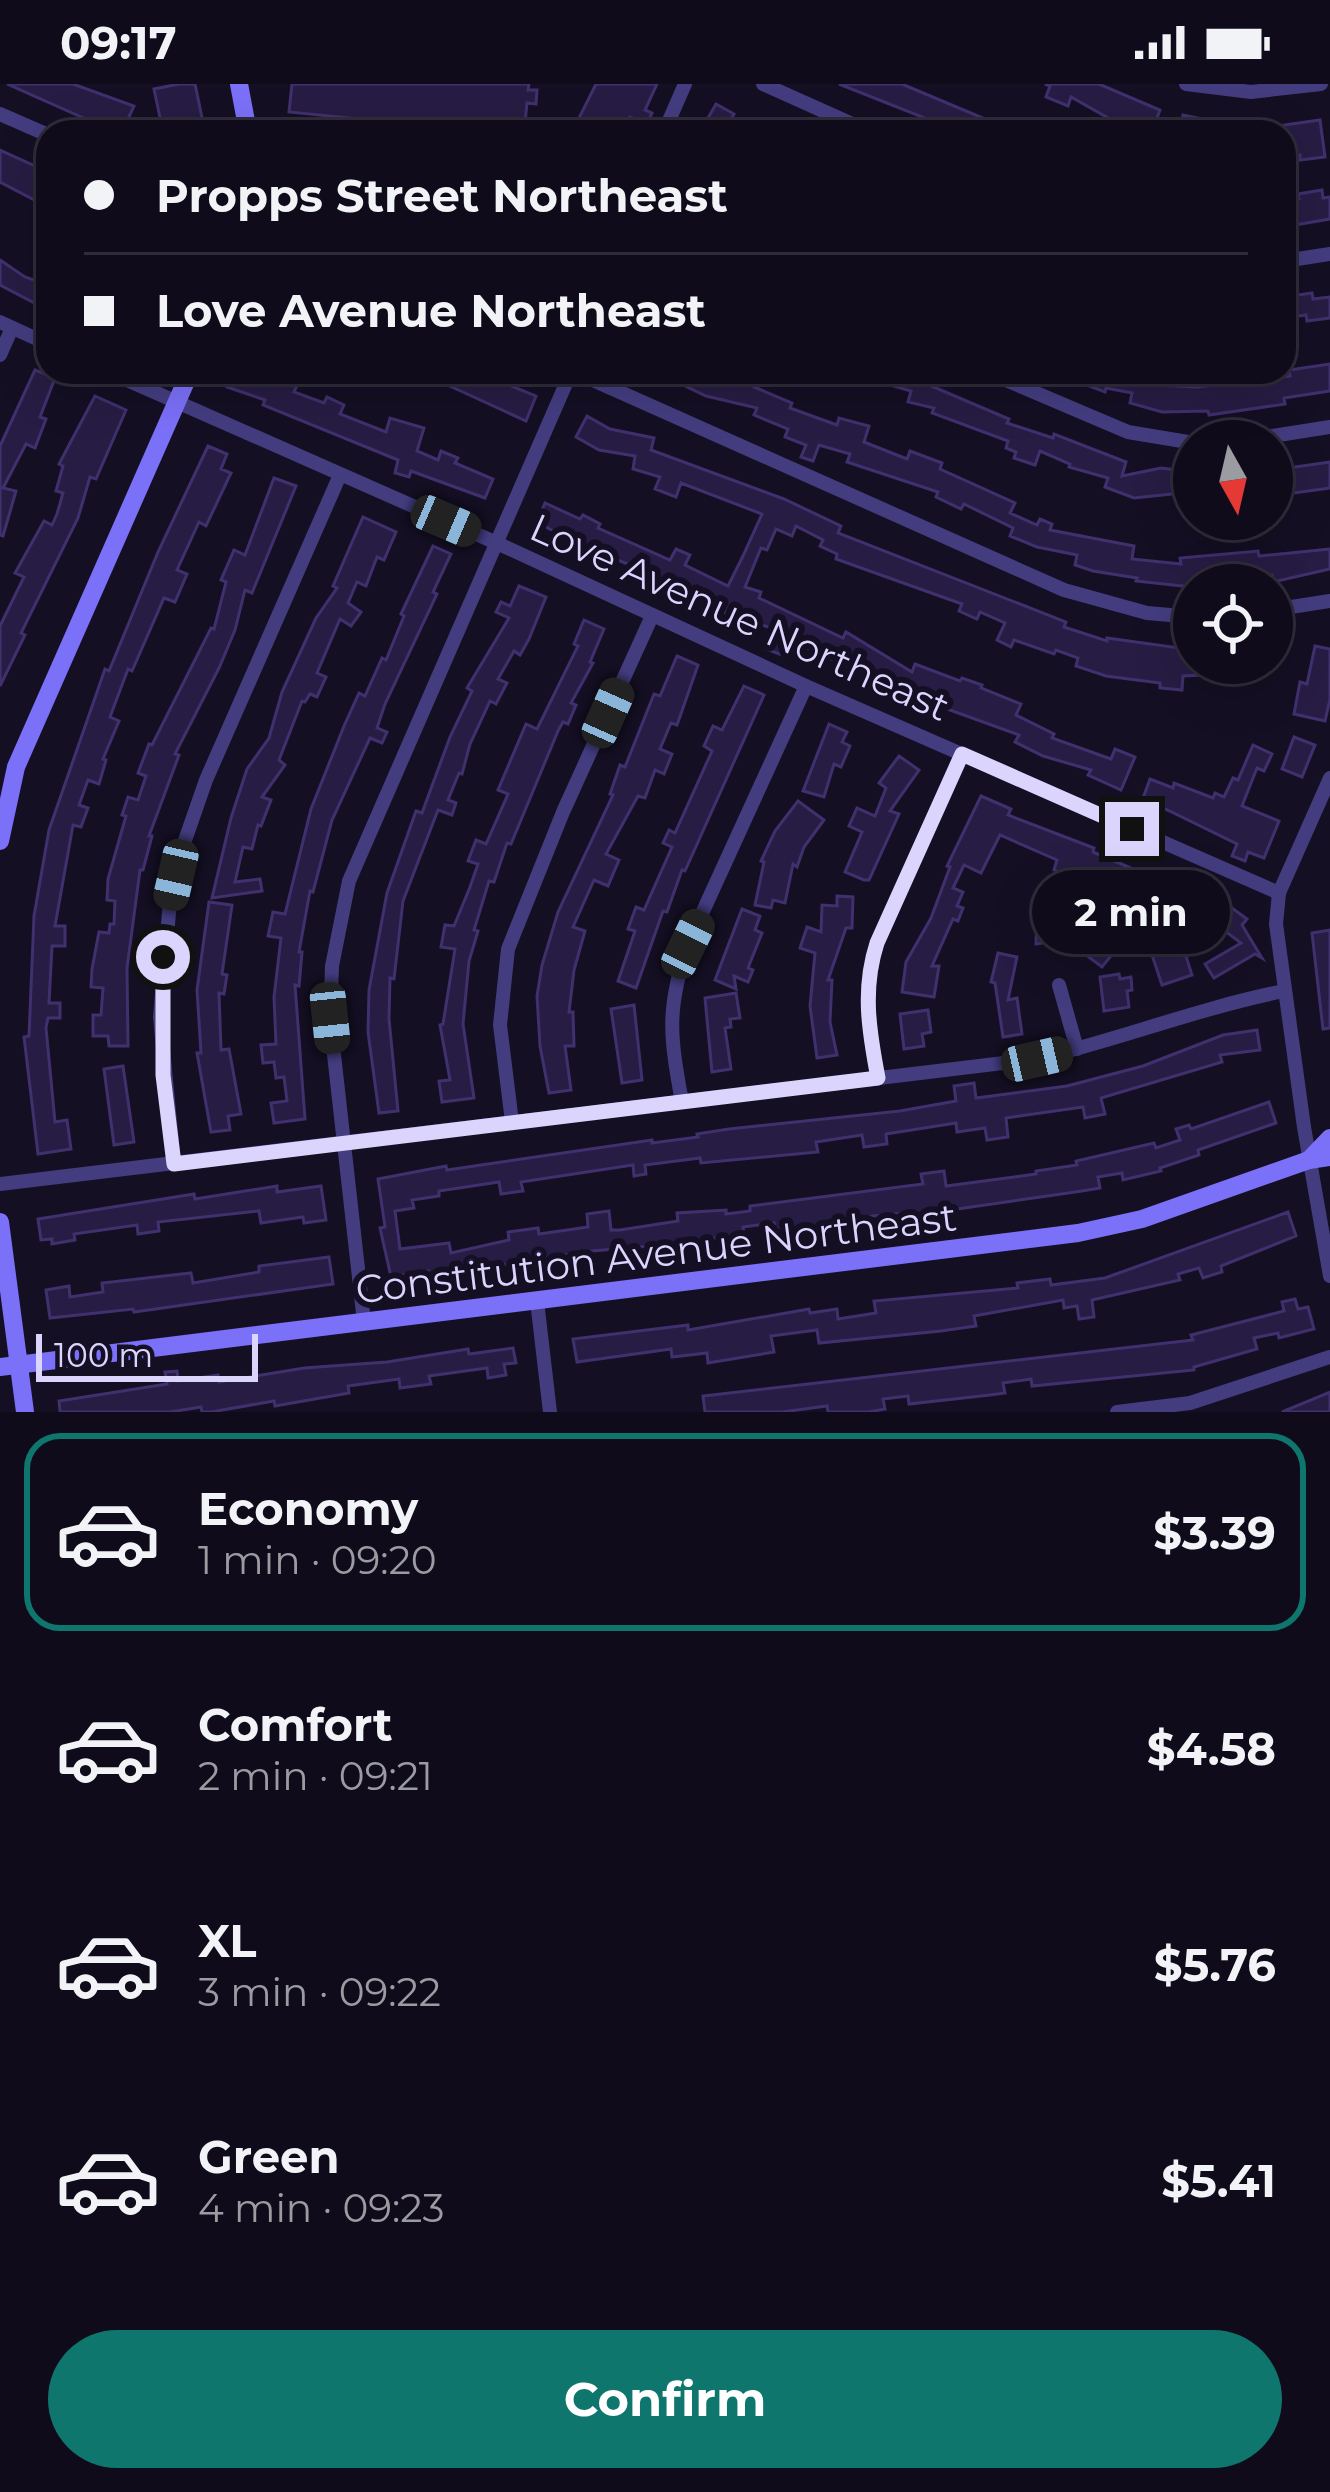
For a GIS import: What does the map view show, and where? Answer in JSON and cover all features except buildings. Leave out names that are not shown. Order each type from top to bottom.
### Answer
[{"type":"street","points":[[239,84],[246,120]]},
{"type":"street","points":[[669,120],[685,84]]},
{"type":"street","points":[[763,84],[843,120]]},
{"type":"street","points":[[1186,84],[1251,92],[1321,84]]},
{"type":"street","points":[[0,114],[36,130]]},
{"type":"street","points":[[1296,259],[1330,254]]},
{"type":"street","points":[[0,355],[6,325],[36,339]]},
{"type":"street","name":"Love Avenue Northeast","points":[[135,384],[1279,893]]},
{"type":"street","points":[[0,841],[16,767],[185,384]]},
{"type":"street","points":[[364,1322],[330,1018],[332,966],[349,881],[568,384]]},
{"type":"street","points":[[600,384],[1064,590],[1147,613],[1173,615]]},
{"type":"street","points":[[1015,384],[1128,432],[1173,440]]},
{"type":"street","points":[[1293,433],[1330,427]]},
{"type":"street","points":[[174,1164],[160,1017],[170,902],[182,850],[246,686],[340,475]]},
{"type":"street","points":[[1293,607],[1330,601]]},
{"type":"street","points":[[512,1122],[500,1024],[508,949],[563,812],[652,616]]},
{"type":"street","points":[[682,1102],[670,1020],[677,977],[806,686]]},
{"type":"street","points":[[878,1078],[867,974],[962,754]]},
{"type":"street","points":[[1330,778],[1279,893],[1276,924],[1330,1276]]},
{"type":"street","points":[[1059,985],[1077,1049]]},
{"type":"street","points":[[0,1184],[1037,1059],[1215,1005],[1284,992]]},
{"type":"street","name":"Constitution Avenue Northeast","points":[[1309,1160],[1330,1138]]},
{"type":"street","name":"Constitution Avenue Northeast","points":[[10,1366],[1078,1233],[1142,1219],[1309,1160],[1330,1157]]},
{"type":"street","points":[[0,1222],[10,1366],[26,1412]]},
{"type":"street","points":[[537,1301],[550,1412]]},
{"type":"street","points":[[1117,1412],[1190,1403],[1330,1358]]},
{"type":"route","points":[[163,957],[163,1075],[174,1164],[878,1078],[867,974],[962,754],[1132,829]]}]
